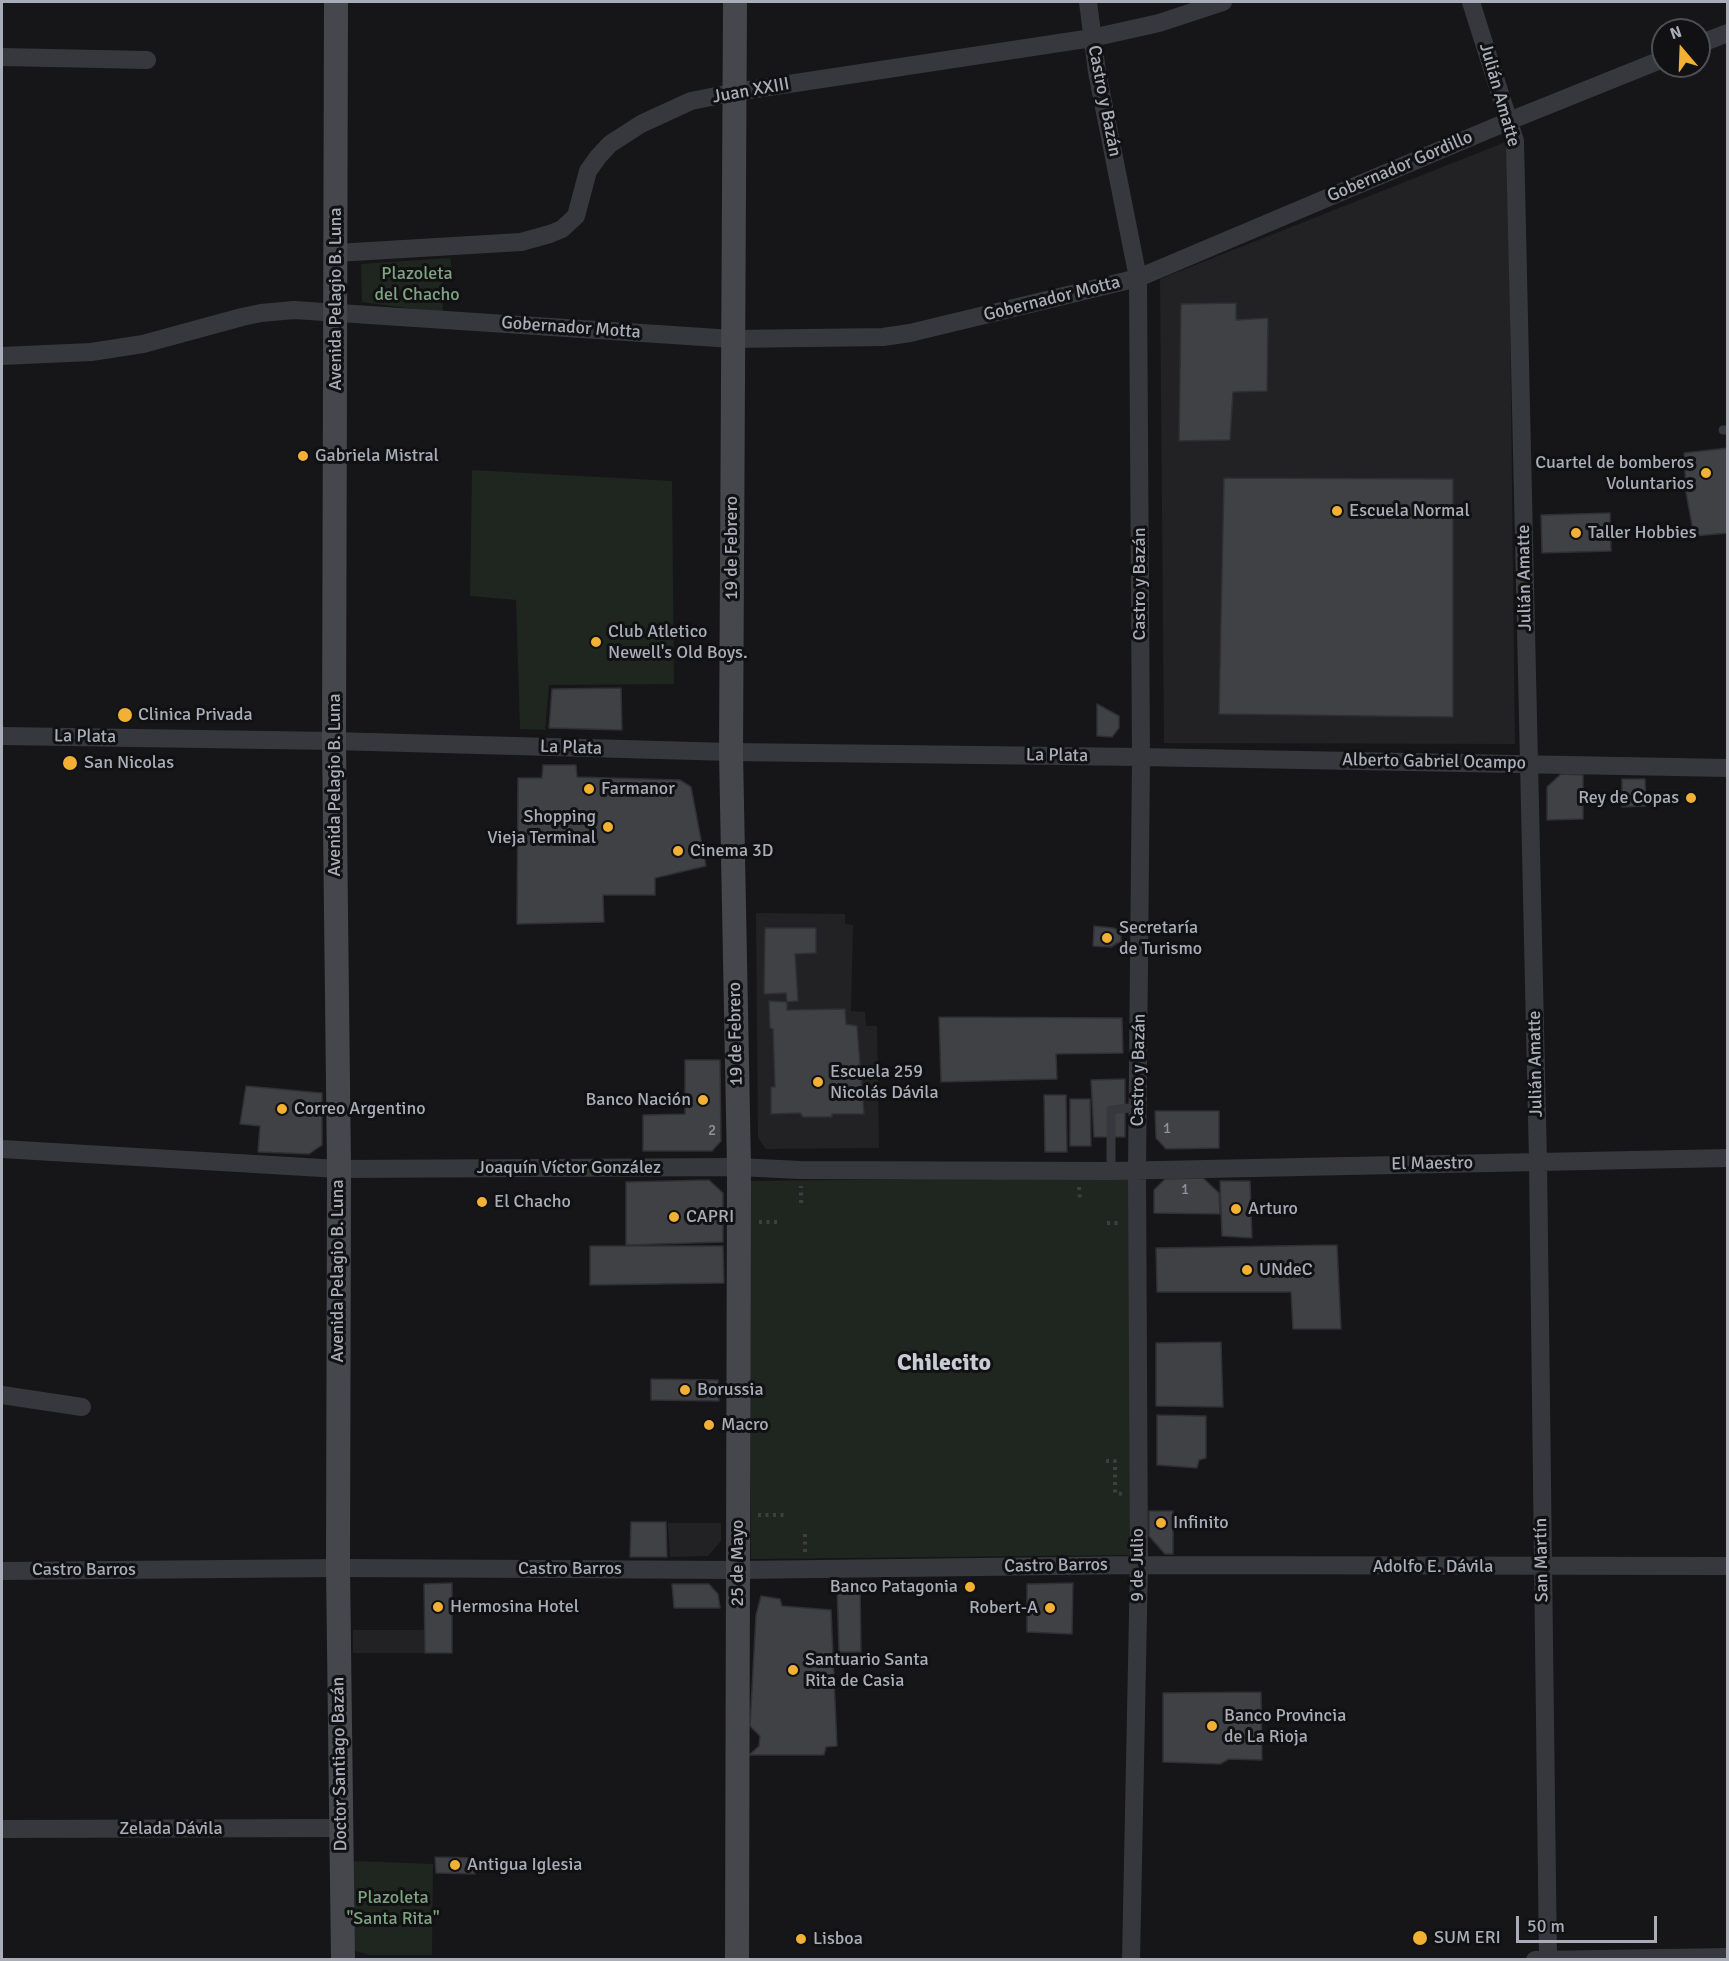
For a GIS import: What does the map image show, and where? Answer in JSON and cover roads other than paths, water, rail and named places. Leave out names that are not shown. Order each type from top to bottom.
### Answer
[{"type":"main road","name":"Avenida Pelagio B. Luna","points":[[336,2],[334,741],[339,1169],[338,1568]]},
{"type":"main road","name":"19 de Febrero","points":[[735,2],[732,752],[739,1167]]},
{"type":"main road","name":"25 de Mayo","points":[[737,1959],[739,1167]]},
{"type":"main road","name":"Doctor Santiago Bazán","points":[[338,1568],[343,1959]]},
{"type":"street","name":"Castro y Bazán","points":[[1088,2],[1092,38],[1138,278],[1141,757],[1137,1170]]},
{"type":"street","name":"Juan XXIII","points":[[336,253],[521,242],[562,229],[576,216],[588,171],[610,144],[641,124],[682,105],[736,92],[1092,38],[1159,23],[1223,2]]},
{"type":"street","name":"Julián Amatte","points":[[1471,2],[1515,141],[1538,1161]]},
{"type":"street","points":[[1711,40],[1728,33]]},
{"type":"street","points":[[2,57],[147,60]]},
{"type":"street","name":"Gobernador Gordillo","points":[[1138,278],[1509,121],[1651,64]]},
{"type":"street","name":"Gobernador Motta","points":[[2,356],[43,356],[91,352],[143,344],[261,313],[294,310],[733,339],[884,337],[910,333],[1138,278]]},
{"type":"street","name":"La Plata","points":[[2,736],[334,741],[732,752],[1141,757]]},
{"type":"street","name":"Alberto Gabriel Ocampo","points":[[1141,757],[1728,768]]},
{"type":"street","name":"Joaquín Víctor González","points":[[2,1149],[339,1169],[739,1167],[800,1170],[1137,1170]]},
{"type":"street","name":"El Maestro","points":[[1137,1170],[1728,1158]]},
{"type":"street","name":"San Martín","points":[[1538,1161],[1548,1959]]},
{"type":"street","name":"9 de Julio","points":[[1131,1959],[1139,1565],[1137,1170]]},
{"type":"street","points":[[2,1395],[82,1407]]},
{"type":"street","name":"Adolfo E. Dávila","points":[[1139,1565],[1728,1566]]},
{"type":"street","name":"Castro Barros","points":[[2,1571],[338,1568],[738,1570],[1139,1565]]},
{"type":"street","name":"Zelada Dávila","points":[[2,1829],[340,1828]]},
{"type":"street","points":[[1535,1959],[1728,1957]]},
{"type":"lane","points":[[1111,1171],[1112,1110],[1138,1107]]},
{"type":"place","name":"Gabriela Mistral","points":[[303,456]]},
{"type":"place","name":"Cuartel de bomberos Voluntarios","points":[[1706,473]]},
{"type":"place","name":"Escuela Normal","points":[[1337,511]]},
{"type":"place","name":"Taller Hobbies","points":[[1576,533]]},
{"type":"place","name":"Club Atletico Newell's Old Boys.","points":[[596,642]]},
{"type":"place","name":"Clinica Privada","points":[[125,715]]},
{"type":"place","name":"San Nicolas","points":[[70,763]]},
{"type":"place","name":"Farmanor","points":[[589,789]]},
{"type":"place","name":"Rey de Copas","points":[[1691,798]]},
{"type":"place","name":"Shopping Vieja Terminal","points":[[608,827]]},
{"type":"place","name":"Cinema 3D","points":[[678,851]]},
{"type":"place","name":"Secretaría de Turismo","points":[[1107,938]]},
{"type":"place","name":"Escuela 259 Nicolás Dávila","points":[[818,1082]]},
{"type":"place","name":"Banco Nación","points":[[703,1100]]},
{"type":"place","name":"Correo Argentino","points":[[282,1109]]},
{"type":"place","name":"El Chacho","points":[[482,1202]]},
{"type":"place","name":"Arturo","points":[[1236,1209]]},
{"type":"place","name":"CAPRI","points":[[674,1217]]},
{"type":"place","name":"UNdeC","points":[[1247,1270]]},
{"type":"place","name":"Borussia","points":[[685,1390]]},
{"type":"place","name":"Macro","points":[[709,1425]]},
{"type":"place","name":"Infinito","points":[[1161,1523]]},
{"type":"place","name":"Banco Patagonia","points":[[970,1587]]},
{"type":"place","name":"Hermosina Hotel","points":[[438,1607]]},
{"type":"place","name":"Robert-A","points":[[1050,1608]]},
{"type":"place","name":"Santuario Santa Rita de Casia","points":[[793,1670]]},
{"type":"place","name":"Banco Provincia de La Rioja","points":[[1212,1726]]},
{"type":"place","name":"Antigua Iglesia","points":[[455,1865]]},
{"type":"place","name":"SUM ERI","points":[[1420,1938]]},
{"type":"place","name":"Lisboa","points":[[801,1939]]},
{"type":"district","name":"Chilecito","points":[[944,1364]]},
{"type":"park label","name":"Plazoleta del Chacho","points":[[417,284]]},
{"type":"park label","name":"Plazoleta \"Santa Rita\"","points":[[393,1908]]}]
